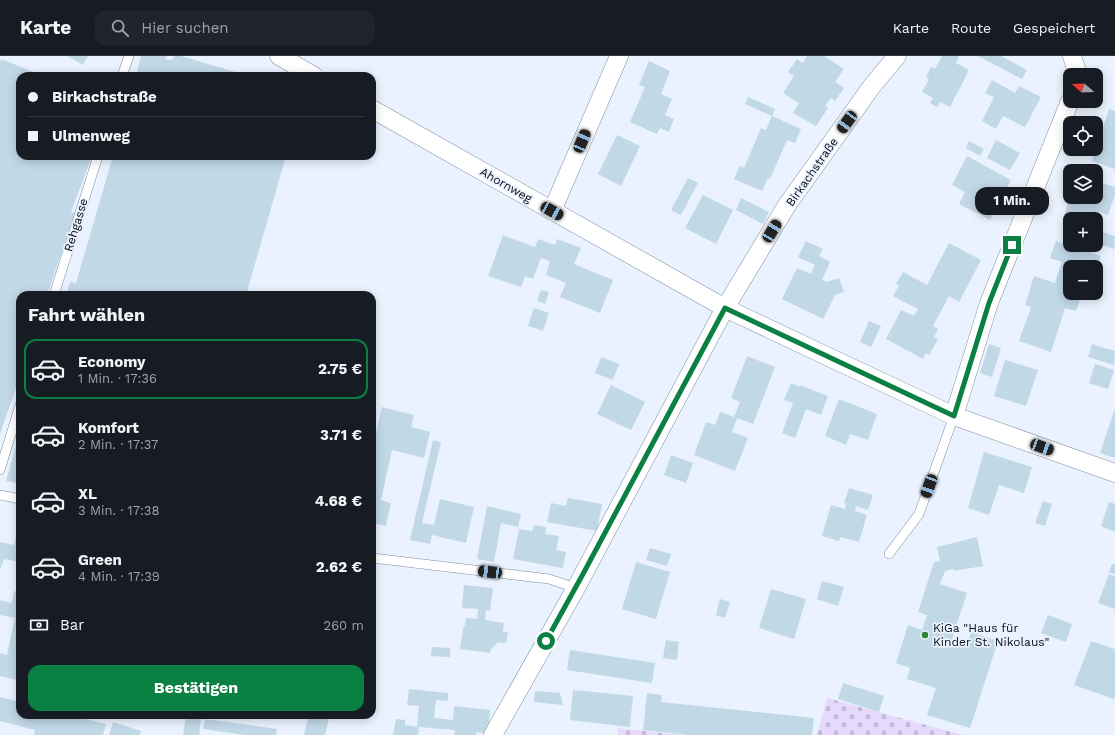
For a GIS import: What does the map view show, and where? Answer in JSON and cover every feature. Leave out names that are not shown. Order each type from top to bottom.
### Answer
[{"type":"street","points":[[279,56],[307,72]]},
{"type":"street","points":[[552,211],[619,56]]},
{"type":"street","name":"Birkachstraße","points":[[493,735],[576,588],[725,308],[787,205],[872,86],[897,56]]},
{"type":"street","points":[[1072,56],[1076,68]]},
{"type":"street","points":[[954,416],[989,303],[1067,108]]},
{"type":"street","name":"Ahornweg","points":[[376,111],[725,308],[954,416],[1115,473]]},
{"type":"lane","points":[[123,72],[129,56]]},
{"type":"lane","name":"Rehgasse","points":[[55,291],[97,160]]},
{"type":"lane","points":[[889,554],[919,514],[954,416]]},
{"type":"lane","points":[[0,470],[16,418]]},
{"type":"lane","points":[[0,495],[16,498]]},
{"type":"lane","points":[[376,558],[549,579],[576,588]]},
{"type":"green space","points":[[827,698],[963,735],[817,735]]},
{"type":"green space","points":[[617,728],[680,735],[618,735]]},
{"type":"building","points":[[67,56],[88,56],[83,65]]},
{"type":"building","points":[[141,56],[167,56],[165,59],[172,60],[174,56],[181,56],[235,72],[137,72]]},
{"type":"building","points":[[807,56],[824,56],[844,69],[835,82],[844,88],[835,101],[831,98],[825,106],[828,108],[816,126],[793,113],[799,103],[783,93],[794,76],[788,72],[797,59],[803,63]]},
{"type":"building","points":[[942,56],[959,56],[956,63],[969,70],[950,107],[940,102],[937,107],[930,103],[933,98],[922,92],[929,79],[926,77],[931,67],[935,69]]},
{"type":"building","points":[[978,56],[1001,56],[1027,70],[1022,79]]},
{"type":"building","points":[[1,59],[34,72],[16,72],[16,160],[90,160],[71,212],[75,213],[48,291],[16,291],[16,388],[0,434]]},
{"type":"building","points":[[649,61],[670,71],[661,94],[672,99],[665,115],[674,119],[669,132],[660,128],[657,134],[630,122],[645,87],[639,85]]},
{"type":"building","points":[[992,80],[1015,93],[1019,86],[1041,97],[1025,127],[1003,116],[996,129],[982,121],[994,97],[985,93]]},
{"type":"building","points":[[748,97],[775,109],[772,116],[745,104]]},
{"type":"building","points":[[1109,109],[1115,111],[1115,169],[1092,161],[1094,156],[1103,156],[1103,127]]},
{"type":"building","points":[[772,116],[801,129],[795,143],[787,140],[770,179],[768,178],[762,191],[734,179],[740,166],[744,168],[761,128],[766,130]]},
{"type":"building","points":[[617,135],[640,146],[621,186],[598,174]]},
{"type":"building","points":[[996,140],[1020,153],[1010,170],[987,158]]},
{"type":"building","points":[[969,141],[984,149],[980,156],[966,148]]},
{"type":"building","points":[[967,156],[1011,180],[990,220],[959,204],[965,192],[952,185]]},
{"type":"building","points":[[112,160],[285,160],[247,291],[67,291],[70,282],[76,283]]},
{"type":"building","points":[[688,178],[698,183],[681,215],[671,210]]},
{"type":"building","points":[[1103,183],[1115,187],[1115,195],[1108,215],[1103,212],[1096,211],[1065,212],[1068,204],[1103,204]]},
{"type":"building","points":[[703,195],[733,210],[716,244],[685,228]]},
{"type":"building","points":[[741,198],[769,212],[763,224],[736,210]]},
{"type":"building","points":[[1103,232],[1115,236],[1114,249],[1103,245]]},
{"type":"building","points":[[503,235],[535,247],[538,239],[555,245],[557,239],[581,248],[574,264],[613,280],[600,313],[560,297],[566,283],[546,275],[550,261],[541,258],[533,279],[525,276],[521,287],[488,276]]},
{"type":"building","points":[[806,241],[823,249],[819,256],[830,262],[822,280],[827,282],[839,278],[844,292],[835,295],[823,319],[782,299],[797,268],[811,274],[815,265],[798,257]]},
{"type":"building","points":[[1056,241],[1063,243],[1063,252],[1089,252],[1101,256],[1100,260],[1063,260],[1063,300],[1080,300],[1076,311],[1065,308],[1051,352],[1019,341],[1031,307],[1025,305],[1034,276],[1055,283],[1062,262],[1050,258]]},
{"type":"building","points":[[949,243],[981,260],[959,302],[949,296],[933,326],[938,329],[934,337],[938,339],[929,355],[926,353],[923,359],[886,339],[901,310],[914,316],[918,309],[893,296],[899,286],[896,284],[903,272],[927,285]]},
{"type":"building","points":[[541,290],[549,292],[545,304],[537,301]]},
{"type":"building","points":[[534,308],[549,313],[543,331],[528,326]]},
{"type":"building","points":[[869,321],[881,326],[871,347],[860,342]]},
{"type":"building","points":[[989,344],[1001,348],[992,377],[980,373]]},
{"type":"building","points":[[1092,344],[1115,351],[1114,365],[1088,357]]},
{"type":"building","points":[[747,356],[775,367],[753,424],[737,418],[732,432],[748,438],[735,471],[694,455],[706,422],[715,425],[720,412],[734,417],[740,402],[731,398]]},
{"type":"building","points":[[601,357],[619,364],[613,380],[595,373]]},
{"type":"building","points":[[1005,360],[1038,370],[1026,406],[994,396]]},
{"type":"building","points":[[1095,364],[1114,370],[1108,389],[1089,383]]},
{"type":"building","points":[[791,383],[828,396],[821,415],[806,409],[795,438],[782,433],[793,403],[784,400]]},
{"type":"building","points":[[611,385],[645,402],[631,430],[597,414]]},
{"type":"building","points":[[839,399],[877,414],[868,440],[850,434],[846,445],[825,436]]},
{"type":"building","points":[[382,407],[414,415],[411,427],[430,432],[424,458],[392,450],[381,500],[391,503],[386,526],[376,524],[376,433]]},
{"type":"building","points":[[1115,408],[1115,458],[1100,453]]},
{"type":"building","points":[[433,440],[441,442],[422,523],[434,525],[440,499],[474,507],[466,543],[432,535],[430,544],[410,540]]},
{"type":"building","points":[[16,446],[16,483],[6,481]]},
{"type":"building","points":[[984,452],[1032,467],[1024,493],[999,485],[989,515],[968,508]]},
{"type":"building","points":[[671,455],[693,463],[686,483],[664,475]]},
{"type":"building","points":[[849,488],[873,495],[868,510],[856,506],[855,511],[867,515],[859,542],[840,537],[839,541],[822,536],[831,505],[845,509],[846,503],[844,503]]},
{"type":"building","points":[[568,498],[602,504],[597,531],[547,522],[551,503],[566,506]]},
{"type":"building","points":[[1043,501],[1052,504],[1045,526],[1035,523]]},
{"type":"building","points":[[1109,502],[1115,504],[1115,532],[1101,526]]},
{"type":"building","points":[[487,506],[521,514],[518,527],[501,523],[494,562],[477,559]]},
{"type":"building","points":[[534,525],[546,527],[545,534],[559,536],[556,550],[566,552],[563,568],[513,559],[519,529],[532,531]]},
{"type":"building","points":[[16,536],[16,561],[4,559],[0,570],[0,542],[14,545]]},
{"type":"building","points":[[977,537],[983,566],[945,571],[940,584],[967,593],[952,639],[967,644],[971,632],[998,641],[970,728],[927,715],[936,688],[907,679],[910,668],[896,663],[908,625],[922,630],[927,615],[918,612],[934,562],[940,561],[937,547]]},
{"type":"building","points":[[650,548],[671,554],[667,566],[646,560]]},
{"type":"building","points":[[636,562],[670,572],[656,619],[622,609]]},
{"type":"building","points":[[1112,564],[1115,565],[1115,574],[1109,572]]},
{"type":"building","points":[[1109,574],[1115,576],[1115,609],[1098,603]]},
{"type":"building","points":[[822,581],[844,587],[838,606],[817,599]]},
{"type":"building","points":[[464,585],[493,588],[490,611],[486,610],[485,620],[504,623],[503,632],[508,632],[506,643],[498,642],[491,649],[490,653],[460,649],[466,618],[477,619],[478,609],[462,608]]},
{"type":"building","points":[[771,589],[806,599],[794,639],[759,628]]},
{"type":"building","points":[[14,591],[16,592],[16,680],[0,676],[0,653],[7,655],[15,618],[0,615],[0,600],[12,603]]},
{"type":"building","points":[[720,599],[730,602],[725,618],[716,615]]},
{"type":"building","points":[[1048,615],[1072,624],[1066,642],[1041,633]]},
{"type":"building","points":[[666,640],[679,642],[677,660],[663,658]]},
{"type":"building","points":[[1091,641],[1115,649],[1114,699],[1074,685]]},
{"type":"building","points":[[432,647],[450,648],[450,657],[431,656]]},
{"type":"building","points":[[570,650],[655,663],[652,683],[567,670]]},
{"type":"building","points":[[843,683],[884,696],[879,712],[838,699]]},
{"type":"building","points":[[409,689],[448,693],[448,701],[436,700],[434,718],[453,720],[454,706],[490,710],[488,734],[476,732],[476,735],[454,735],[455,730],[419,727],[418,735],[393,735],[396,719],[405,720],[405,725],[417,727],[419,706],[407,705]]},
{"type":"building","points":[[573,690],[633,696],[630,727],[570,720]]},
{"type":"building","points":[[535,691],[560,693],[563,705],[534,702]]},
{"type":"building","points":[[647,693],[662,695],[661,702],[814,718],[812,735],[688,735],[643,730]]},
{"type":"building","points":[[0,697],[16,701],[16,719],[87,719],[106,724],[103,735],[34,735],[35,730],[0,721]]},
{"type":"building","points":[[186,719],[201,719],[199,735],[183,735]]},
{"type":"building","points":[[205,719],[277,729],[276,735],[245,735],[203,729]]},
{"type":"building","points":[[308,719],[329,719],[325,735],[304,735]]},
{"type":"building","points":[[113,722],[141,731],[140,735],[109,735]]},
{"type":"place","name":"KiGa \"Haus für Kinder St. Nikolaus\"","points":[[925,635]]},
{"type":"route","points":[[546,641],[725,308],[954,416],[989,303],[1012,245]]}]
